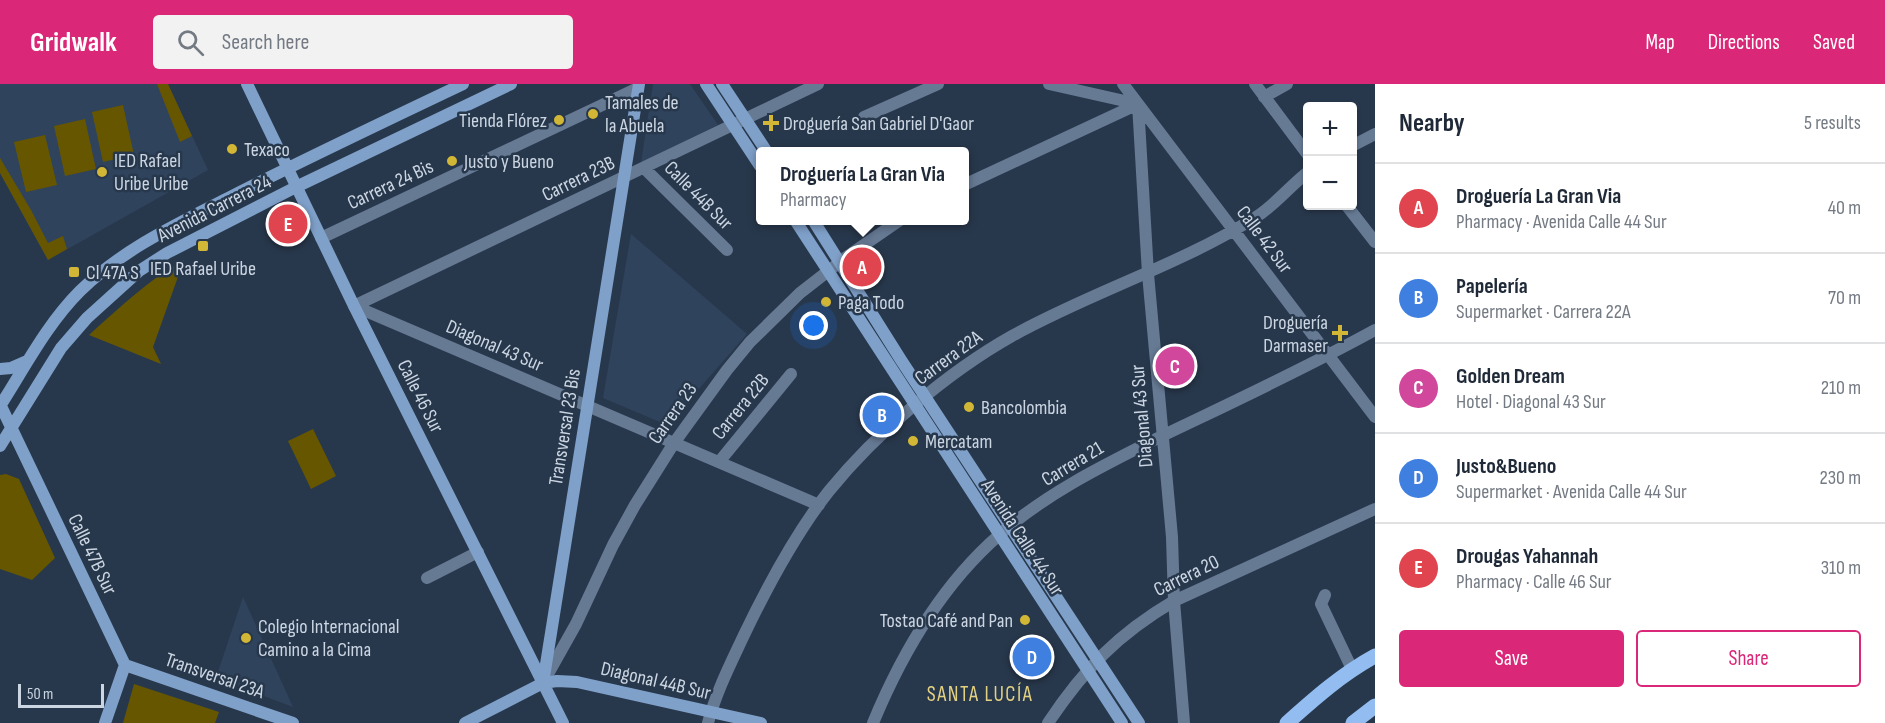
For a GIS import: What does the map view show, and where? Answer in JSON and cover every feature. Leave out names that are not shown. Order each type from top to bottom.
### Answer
[{"type":"main road","name":"Calle 46 Sur","points":[[247,84],[354,306],[563,723]]},
{"type":"main road","name":"Avenida Carrera 24","points":[[0,446],[61,348],[87,318],[139,271],[167,253],[296,188],[511,84]]},
{"type":"main road","points":[[706,84],[762,147]]},
{"type":"main road","points":[[722,84],[756,158]]},
{"type":"main road","name":"Avenida Carrera 24","points":[[0,405],[60,313],[80,291],[120,257],[171,227],[287,168],[459,85]]},
{"type":"main road","name":"Transversal 23 Bis","points":[[543,682],[639,86]]},
{"type":"main road","name":"Avenida Calle 44 Sur","points":[[798,225],[1122,723]]},
{"type":"main road","name":"Avenida Calle 44 Sur","points":[[816,225],[1139,723]]},
{"type":"main road","points":[[0,369],[11,368],[28,360]]},
{"type":"main road","name":"Calle 47B Sur","points":[[0,405],[125,665]]},
{"type":"main road","points":[[1287,723],[1320,693],[1352,669],[1375,656]]},
{"type":"main road","points":[[105,723],[125,665]]},
{"type":"main road","name":"Transversal 23A","points":[[125,665],[293,723]]},
{"type":"main road","points":[[465,723],[543,682]]},
{"type":"main road","name":"Diagonal 44B Sur","points":[[543,682],[577,682],[710,718],[760,723]]},
{"type":"main road","points":[[1353,723],[1375,706]]},
{"type":"street","name":"Carrera 23B","points":[[354,306],[819,84]]},
{"type":"street","points":[[864,117],[938,84]]},
{"type":"street","points":[[1049,84],[1138,104]]},
{"type":"street","name":"Calle 42 Sur","points":[[1123,84],[1375,417]]},
{"type":"street","points":[[1255,84],[1303,148]]},
{"type":"street","points":[[1264,97],[1287,84]]},
{"type":"street","name":"Carrera 24 Bis","points":[[321,238],[639,86]]},
{"type":"street","points":[[969,182],[1138,104]]},
{"type":"street","name":"Diagonal 43 Sur","points":[[1138,104],[1148,272],[1172,537],[1174,601],[1184,723]]},
{"type":"street","points":[[1357,144],[1375,134]]},
{"type":"street","name":"Calle 44B Sur","points":[[644,168],[727,250]]},
{"type":"street","name":"Carrera 22A","points":[[710,718],[728,668],[751,619],[784,560],[819,505],[846,472],[881,436],[964,367],[1012,336],[1233,230],[1265,210],[1303,176]]},
{"type":"street","points":[[1351,210],[1373,234]]},
{"type":"street","name":"Carrera 23","points":[[543,682],[576,624],[624,525],[674,443],[750,342],[800,293],[893,225]]},
{"type":"street","name":"Diagonal 43 Sur","points":[[354,306],[819,505]]},
{"type":"street","name":"Carrera 21","points":[[873,723],[902,661],[937,603],[969,564],[998,535],[1044,502],[1092,472],[1329,356],[1375,330]]},
{"type":"street","name":"Carrera 22B","points":[[719,462],[791,374]]},
{"type":"street","name":"Carrera 20","points":[[1048,723],[1066,696],[1087,671],[1128,631],[1174,601],[1375,509]]},
{"type":"street","points":[[427,578],[478,552]]},
{"type":"street","points":[[1325,595],[1321,604],[1352,669]]},
{"type":"shaded area","name":"IED Rafael Uribe Uribe","points":[[0,84],[168,84],[208,170],[48,260],[0,173]]},
{"type":"shaded area","points":[[157,84],[168,84],[192,136],[180,142]]},
{"type":"shaded area","points":[[653,84],[690,84],[718,125],[641,163]]},
{"type":"shaded area","points":[[123,105],[134,155],[103,162],[92,112]]},
{"type":"shaded area","points":[[85,119],[96,169],[65,176],[54,126]]},
{"type":"shaded area","points":[[45,135],[57,185],[26,192],[14,142]]},
{"type":"shaded area","points":[[0,158],[48,243],[63,236],[67,249],[48,260],[0,173]]},
{"type":"shaded area","points":[[631,234],[747,334],[667,425],[603,398]]},
{"type":"shaded area","points":[[184,260],[153,347],[161,364],[89,335],[146,285]]},
{"type":"shaded area","points":[[313,429],[336,476],[311,489],[288,441]]},
{"type":"shaded area","points":[[6,474],[19,479],[55,558],[32,580],[0,569],[0,475]]},
{"type":"shaded area","name":"Colegio Internacional Camino a la Cima","points":[[243,597],[293,707],[216,678]]},
{"type":"shaded area","points":[[134,684],[219,712],[215,723],[123,723]]},
{"type":"place","name":"Tamales de la Abuela","points":[[593,114]]},
{"type":"place","name":"Tienda Flórez","points":[[559,120]]},
{"type":"place","name":"Droguería San Gabriel D'Gaor","points":[[771,123]]},
{"type":"place","name":"Texaco","points":[[232,149]]},
{"type":"place","name":"Justo y Bueno","points":[[452,161]]},
{"type":"place","name":"IED Rafael Uribe Uribe","points":[[102,172]]},
{"type":"place","name":"Drougas Yahannah","points":[[288,224]]},
{"type":"place","name":"IED Rafael Uribe","points":[[203,246]]},
{"type":"place","name":"Droguería La Gran Via","points":[[862,267]]},
{"type":"place","name":"Cl 47A S","points":[[74,272]]},
{"type":"place","name":"Paga Todo","points":[[826,302]]},
{"type":"place","name":"Droguería Darmaser","points":[[1340,333]]},
{"type":"place","name":"Golden Dream","points":[[1175,366]]},
{"type":"place","name":"Bancolombia","points":[[969,407]]},
{"type":"place","name":"Papelería","points":[[882,415]]},
{"type":"place","name":"Mercatam","points":[[913,441]]},
{"type":"place","name":"Tostao Café and Pan","points":[[1025,620]]},
{"type":"place","name":"Colegio Internacional Camino a la Cima","points":[[246,638]]},
{"type":"place","name":"Justo&Bueno","points":[[1032,657]]},
{"type":"district","name":"SANTA LUCÍA","points":[[980,694]]}]
